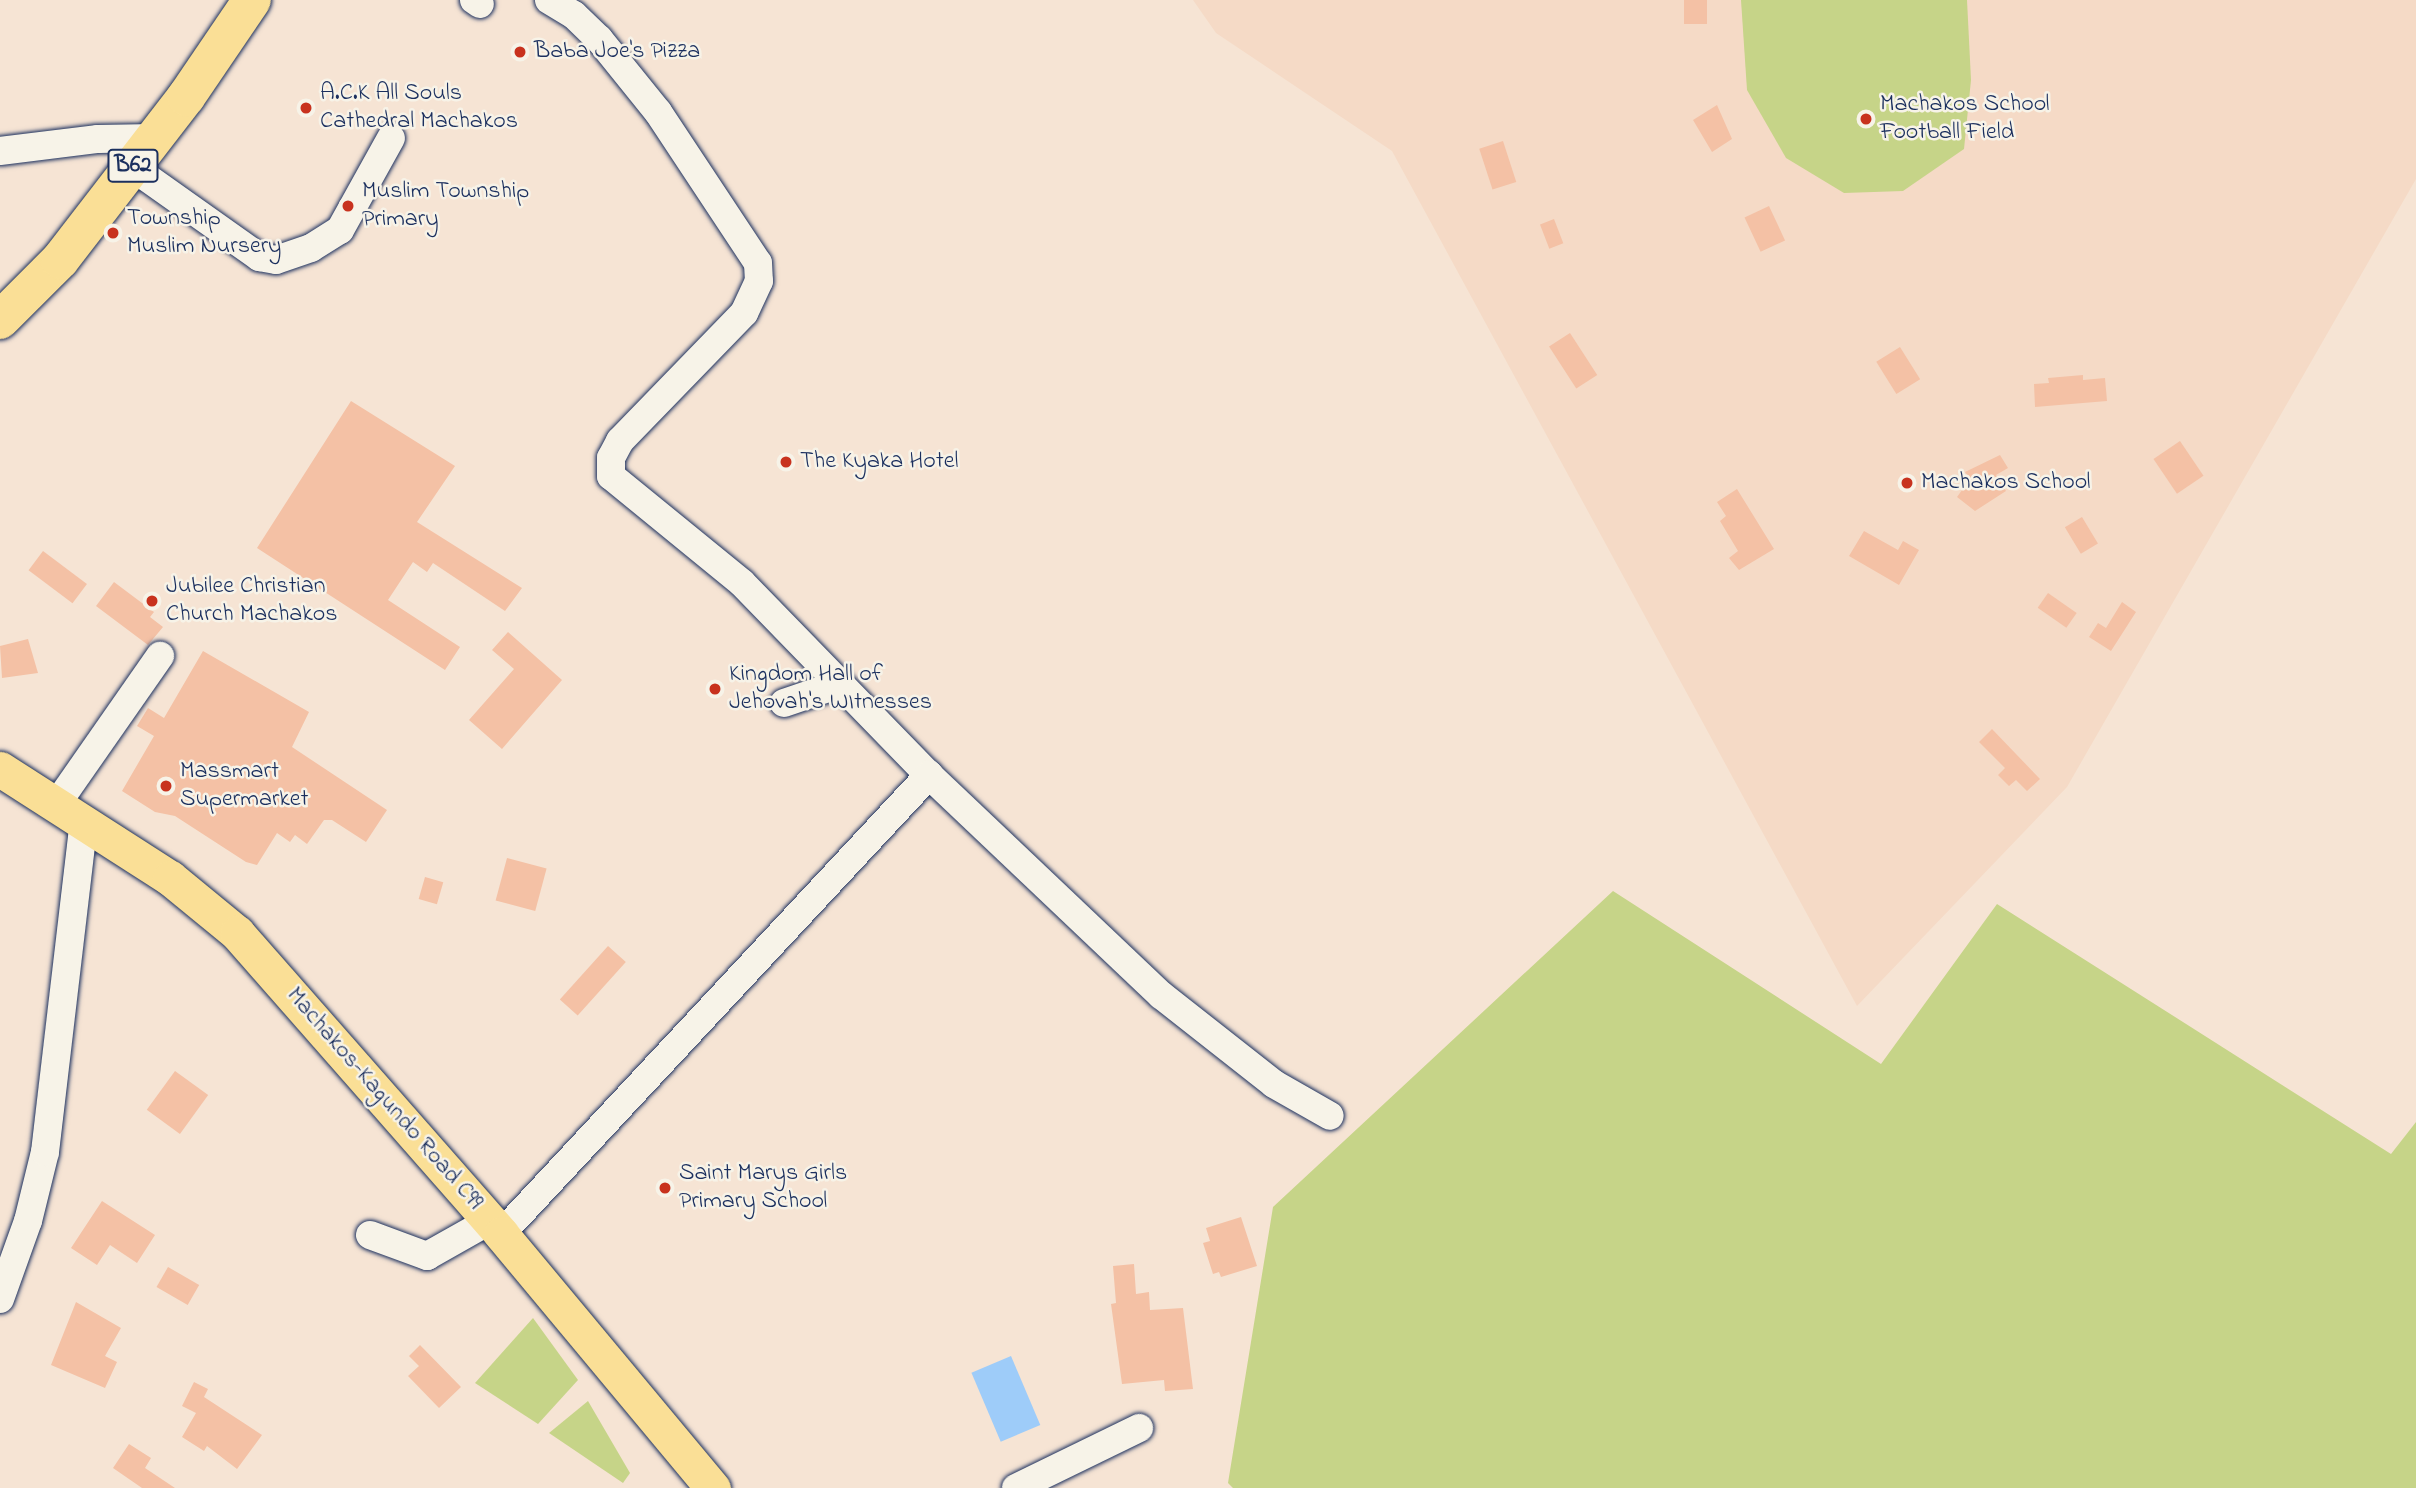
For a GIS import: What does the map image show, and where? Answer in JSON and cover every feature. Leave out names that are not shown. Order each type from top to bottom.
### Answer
[{"type":"highway","name":"B62","points":[[0,320],[60,260],[155,138],[252,0]]},
{"type":"main road","name":"Machakos-Kagundo Road C99","points":[[0,769],[195,896],[237,933],[495,1227],[713,1488]]},
{"type":"street","points":[[549,0],[588,27],[649,102],[758,263],[759,281],[744,313],[620,441],[611,458],[611,476],[742,583],[929,775],[1161,995],[1274,1084],[1330,1116]]},
{"type":"street","points":[[0,151],[98,139],[155,138]]},
{"type":"street","points":[[132,167],[259,257],[276,260],[311,248],[340,230],[391,138]]},
{"type":"street","points":[[1,1291],[28,1221],[45,1152],[70,814],[160,656]]},
{"type":"street","points":[[784,703],[840,684]]},
{"type":"street","points":[[370,1235],[427,1255],[495,1227],[929,775]]},
{"type":"street","points":[[1016,1488],[1139,1428]]},
{"type":"shaded area","name":"Machakos School","points":[[1193,0],[2416,0],[2416,179],[2067,787],[1857,1006],[1392,151],[1216,33]]},
{"type":"green space","name":"Machakos School Football Field","points":[[1741,0],[1967,0],[1971,80],[1964,149],[1903,191],[1844,193],[1786,158],[1747,90]]},
{"type":"green space","points":[[1613,891],[1881,1064],[1997,904],[2391,1154],[2416,1122],[2416,1488],[1233,1488],[1228,1483],[1273,1207]]},
{"type":"green space","points":[[533,1318],[578,1380],[538,1424],[475,1383]]},
{"type":"green space","points":[[588,1401],[630,1473],[623,1483],[549,1433]]},
{"type":"water","points":[[1011,1356],[1040,1425],[1001,1442],[971,1373]]},
{"type":"building","points":[[1684,0],[1707,0],[1707,24],[1684,24]]},
{"type":"building","points":[[1717,105],[1732,139],[1712,152],[1693,120]]},
{"type":"building","points":[[1503,141],[1516,182],[1493,190],[1479,149]]},
{"type":"building","points":[[1769,206],[1785,240],[1761,252],[1745,217]]},
{"type":"building","points":[[1554,219],[1563,243],[1549,249],[1540,224]]},
{"type":"building","points":[[1570,333],[1597,375],[1576,389],[1549,347]]},
{"type":"building","points":[[1900,347],[1920,379],[1896,394],[1876,362]]},
{"type":"building","points":[[2083,375],[2083,380],[2105,378],[2107,401],[2035,407],[2034,384],[2049,383],[2048,378]]},
{"type":"building","points":[[351,401],[455,466],[417,522],[522,588],[505,611],[433,563],[427,572],[413,562],[388,600],[460,647],[445,670],[257,548]]},
{"type":"building","points":[[2180,441],[2203,476],[2177,494],[2153,459]]},
{"type":"building","points":[[2000,455],[2008,468],[1996,475],[2006,491],[1975,511],[1957,497],[1970,479],[1965,472]]},
{"type":"building","points":[[1737,489],[1774,549],[1739,570],[1729,558],[1738,551],[1720,521],[1726,516],[1717,502]]},
{"type":"building","points":[[2082,517],[2098,544],[2081,554],[2065,527]]},
{"type":"building","points":[[1864,531],[1898,550],[1903,541],[1919,550],[1899,585],[1849,556]]},
{"type":"building","points":[[43,551],[87,584],[72,603],[29,570]]},
{"type":"building","points":[[114,582],[154,612],[150,617],[163,627],[148,645],[96,606]]},
{"type":"building","points":[[2048,593],[2077,613],[2066,628],[2038,608]]},
{"type":"building","points":[[2122,602],[2136,612],[2111,651],[2089,637],[2098,623],[2106,628]]},
{"type":"building","points":[[508,632],[562,680],[502,749],[469,720],[514,669],[492,650]]},
{"type":"building","points":[[28,639],[38,673],[2,678],[0,646]]},
{"type":"building","points":[[203,651],[309,712],[292,747],[387,810],[366,842],[332,820],[324,820],[307,844],[295,835],[290,842],[277,833],[257,865],[246,862],[175,816],[155,812],[122,791],[154,736],[137,726],[148,708],[164,718]]},
{"type":"building","points":[[1992,729],[2040,779],[2027,791],[2016,780],[2009,786],[1998,775],[2005,768],[1979,742]]},
{"type":"building","points":[[507,858],[547,869],[535,911],[496,901]]},
{"type":"building","points":[[425,877],[443,882],[437,904],[419,899]]},
{"type":"building","points":[[608,946],[626,962],[578,1016],[560,1000]]},
{"type":"building","points":[[175,1071],[208,1095],[180,1134],[147,1110]]},
{"type":"building","points":[[102,1201],[155,1235],[137,1263],[110,1245],[97,1265],[71,1248]]},
{"type":"building","points":[[1241,1217],[1257,1266],[1221,1277],[1219,1272],[1213,1274],[1203,1243],[1210,1241],[1206,1228]]},
{"type":"building","points":[[1134,1264],[1136,1294],[1149,1292],[1150,1310],[1183,1308],[1193,1389],[1165,1391],[1164,1380],[1122,1384],[1111,1304],[1116,1303],[1113,1266]]},
{"type":"building","points":[[168,1267],[199,1285],[188,1305],[156,1287]]},
{"type":"building","points":[[76,1302],[121,1328],[105,1356],[117,1362],[105,1388],[51,1365]]},
{"type":"building","points":[[420,1345],[461,1387],[439,1408],[408,1376],[419,1366],[409,1356]]},
{"type":"building","points":[[194,1382],[208,1389],[204,1397],[262,1435],[237,1469],[207,1446],[204,1451],[182,1437],[196,1413],[182,1406]]},
{"type":"building","points":[[129,1444],[151,1458],[145,1468],[175,1488],[142,1488],[113,1468]]},
{"type":"place","name":"Baba Joe's Pizza","points":[[520,52]]},
{"type":"place","name":"A.C.K All Souls Cathedral Machakos","points":[[306,108]]},
{"type":"place","name":"Machakos School Football Field","points":[[1866,119]]},
{"type":"place","name":"Muslim Township Primary","points":[[348,206]]},
{"type":"place","name":"Township Muslim Nursery","points":[[113,233]]},
{"type":"place","name":"The Kyaka Hotel","points":[[786,462]]},
{"type":"place","name":"Machakos School","points":[[1907,483]]},
{"type":"place","name":"Jubilee Christian Church Machakos","points":[[152,601]]},
{"type":"place","name":"Kingdom Hall of Jehovah's WItnesses","points":[[715,689]]},
{"type":"place","name":"Massmart Supermarket","points":[[166,786]]},
{"type":"place","name":"Saint Marys Girls Primary School","points":[[665,1188]]}]
